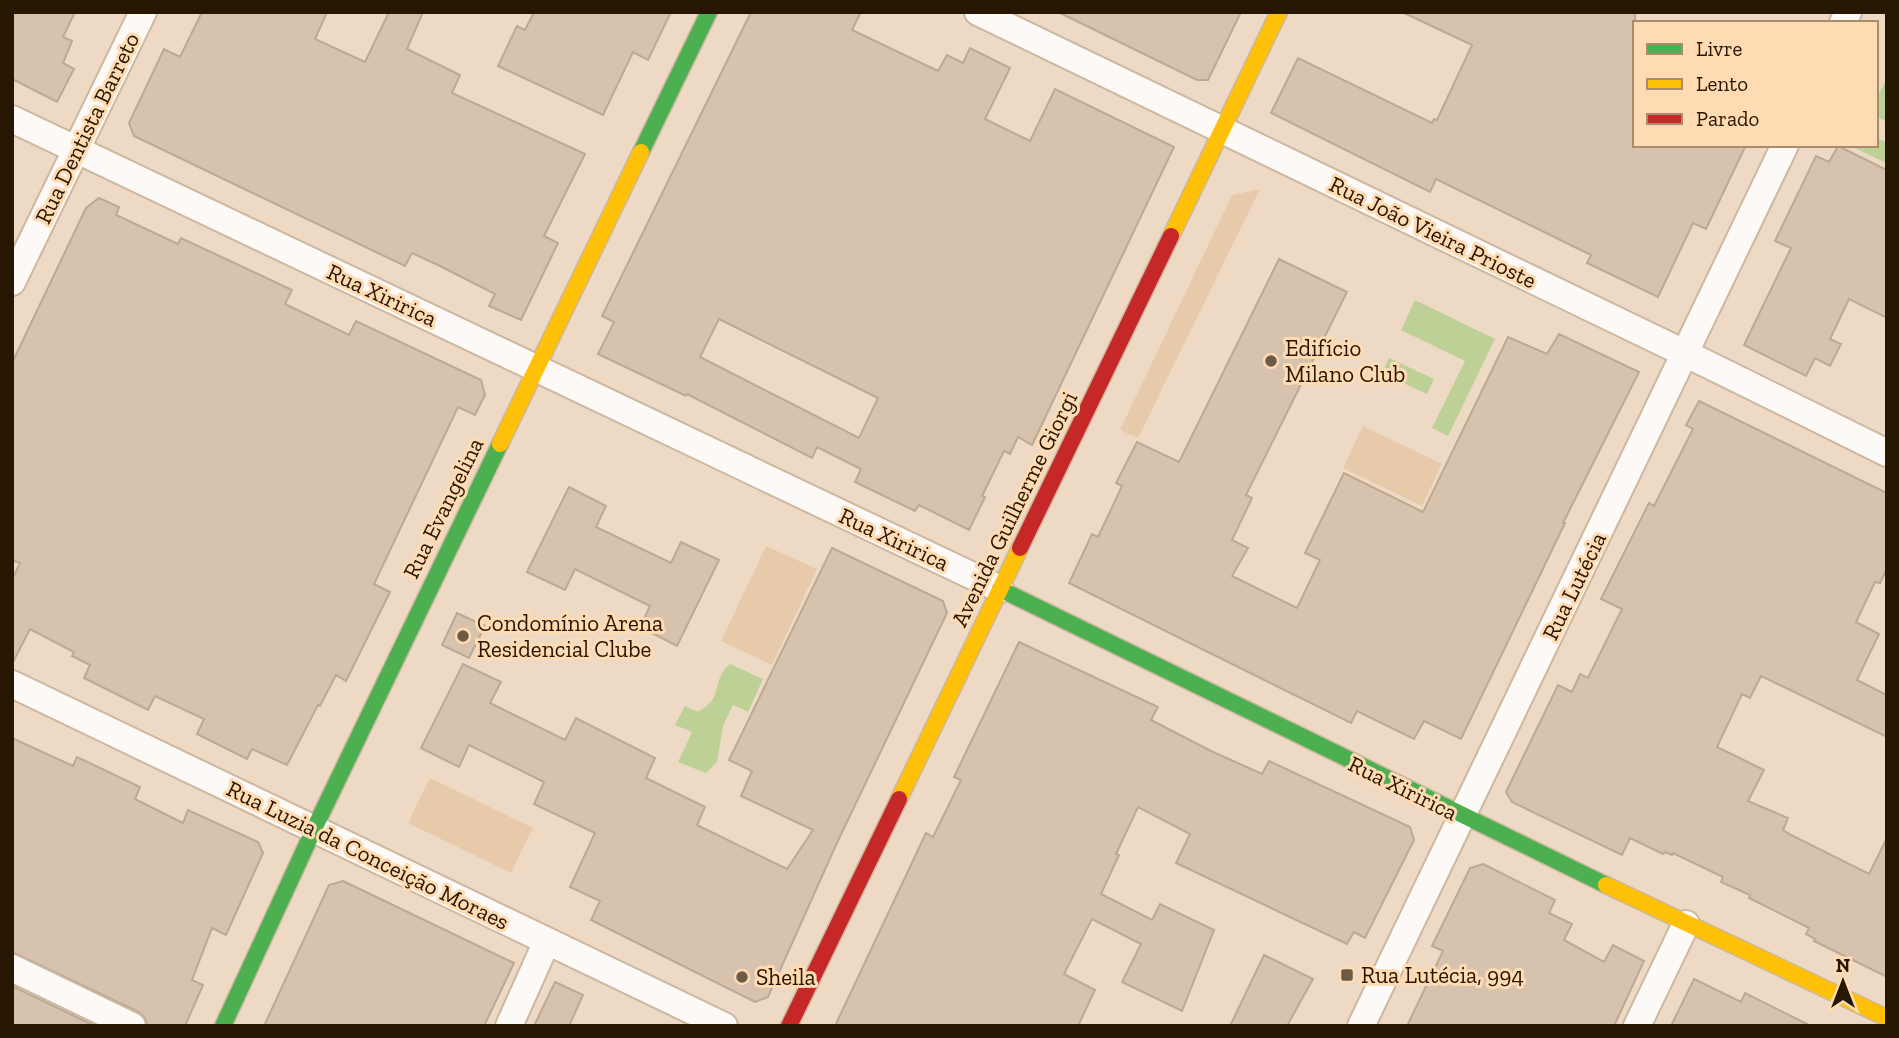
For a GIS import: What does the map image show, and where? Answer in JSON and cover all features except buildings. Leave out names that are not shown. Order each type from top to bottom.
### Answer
[{"type":"street","name":"Rua Dentista Barreto","points":[[12,282],[143,12]]},
{"type":"street","name":"Rua Evangelina","points":[[223,1026],[314,828],[709,12]]},
{"type":"street","name":"Rua João Vieira Prioste","points":[[978,12],[1887,453]]},
{"type":"street","name":"Avenida Guilherme Giorgi","points":[[789,1026],[1279,12]]},
{"type":"street","name":"Rua Xiririca","points":[[12,119],[1000,589],[1462,816],[1887,1018]]},
{"type":"street","name":"Rua Lutécia","points":[[1361,1026],[1784,147]]},
{"type":"street","name":"Rua Luzia da Conceição Moraes","points":[[12,684],[724,1026]]},
{"type":"street","points":[[1637,1026],[1686,924]]},
{"type":"street","points":[[509,1026],[547,941]]},
{"type":"street","points":[[12,968],[132,1026]]},
{"type":"shaded area","points":[[1887,78],[1887,122],[1878,117],[1878,95]]},
{"type":"shaded area","points":[[1878,138],[1887,143],[1886,163],[1853,147],[1878,147]]},
{"type":"shaded area","points":[[1260,189],[1138,438],[1120,430],[1232,195]]},
{"type":"shaded area","points":[[1415,300],[1495,339],[1448,436],[1432,428],[1465,361],[1401,330]]},
{"type":"shaded area","points":[[1389,358],[1434,379],[1427,394],[1382,373]]},
{"type":"shaded area","points":[[1363,426],[1442,464],[1422,506],[1343,468]]},
{"type":"shaded area","points":[[766,546],[817,569],[772,665],[721,641]]},
{"type":"shaded area","points":[[730,664],[763,679],[748,712],[733,705],[723,726],[717,762],[706,773],[678,762],[692,732],[675,725],[685,706],[698,712],[707,706],[715,695],[720,677]]},
{"type":"shaded area","points":[[430,778],[533,828],[511,873],[408,823]]},
{"type":"traffic: fast","points":[[641,152],[709,12]]},
{"type":"traffic: fast","points":[[223,1026],[314,829],[500,444]]},
{"type":"traffic: fast","points":[[1000,589],[1606,885]]},
{"type":"traffic: slow","points":[[1171,236],[1279,12]]},
{"type":"traffic: slow","points":[[500,444],[641,152]]},
{"type":"traffic: slow","points":[[899,799],[1020,548]]},
{"type":"traffic: slow","points":[[1606,885],[1887,1018]]},
{"type":"traffic: jam","points":[[1020,548],[1171,236]]},
{"type":"traffic: jam","points":[[789,1026],[899,799]]},
{"type":"place","name":"Edifício Milano Club","points":[[1271,361]]},
{"type":"place","name":"Condomínio Arena Residencial Clube","points":[[463,636]]},
{"type":"place","name":"Rua Lutécia, 994","points":[[1347,975]]},
{"type":"place","name":"Sheila","points":[[742,977]]}]
